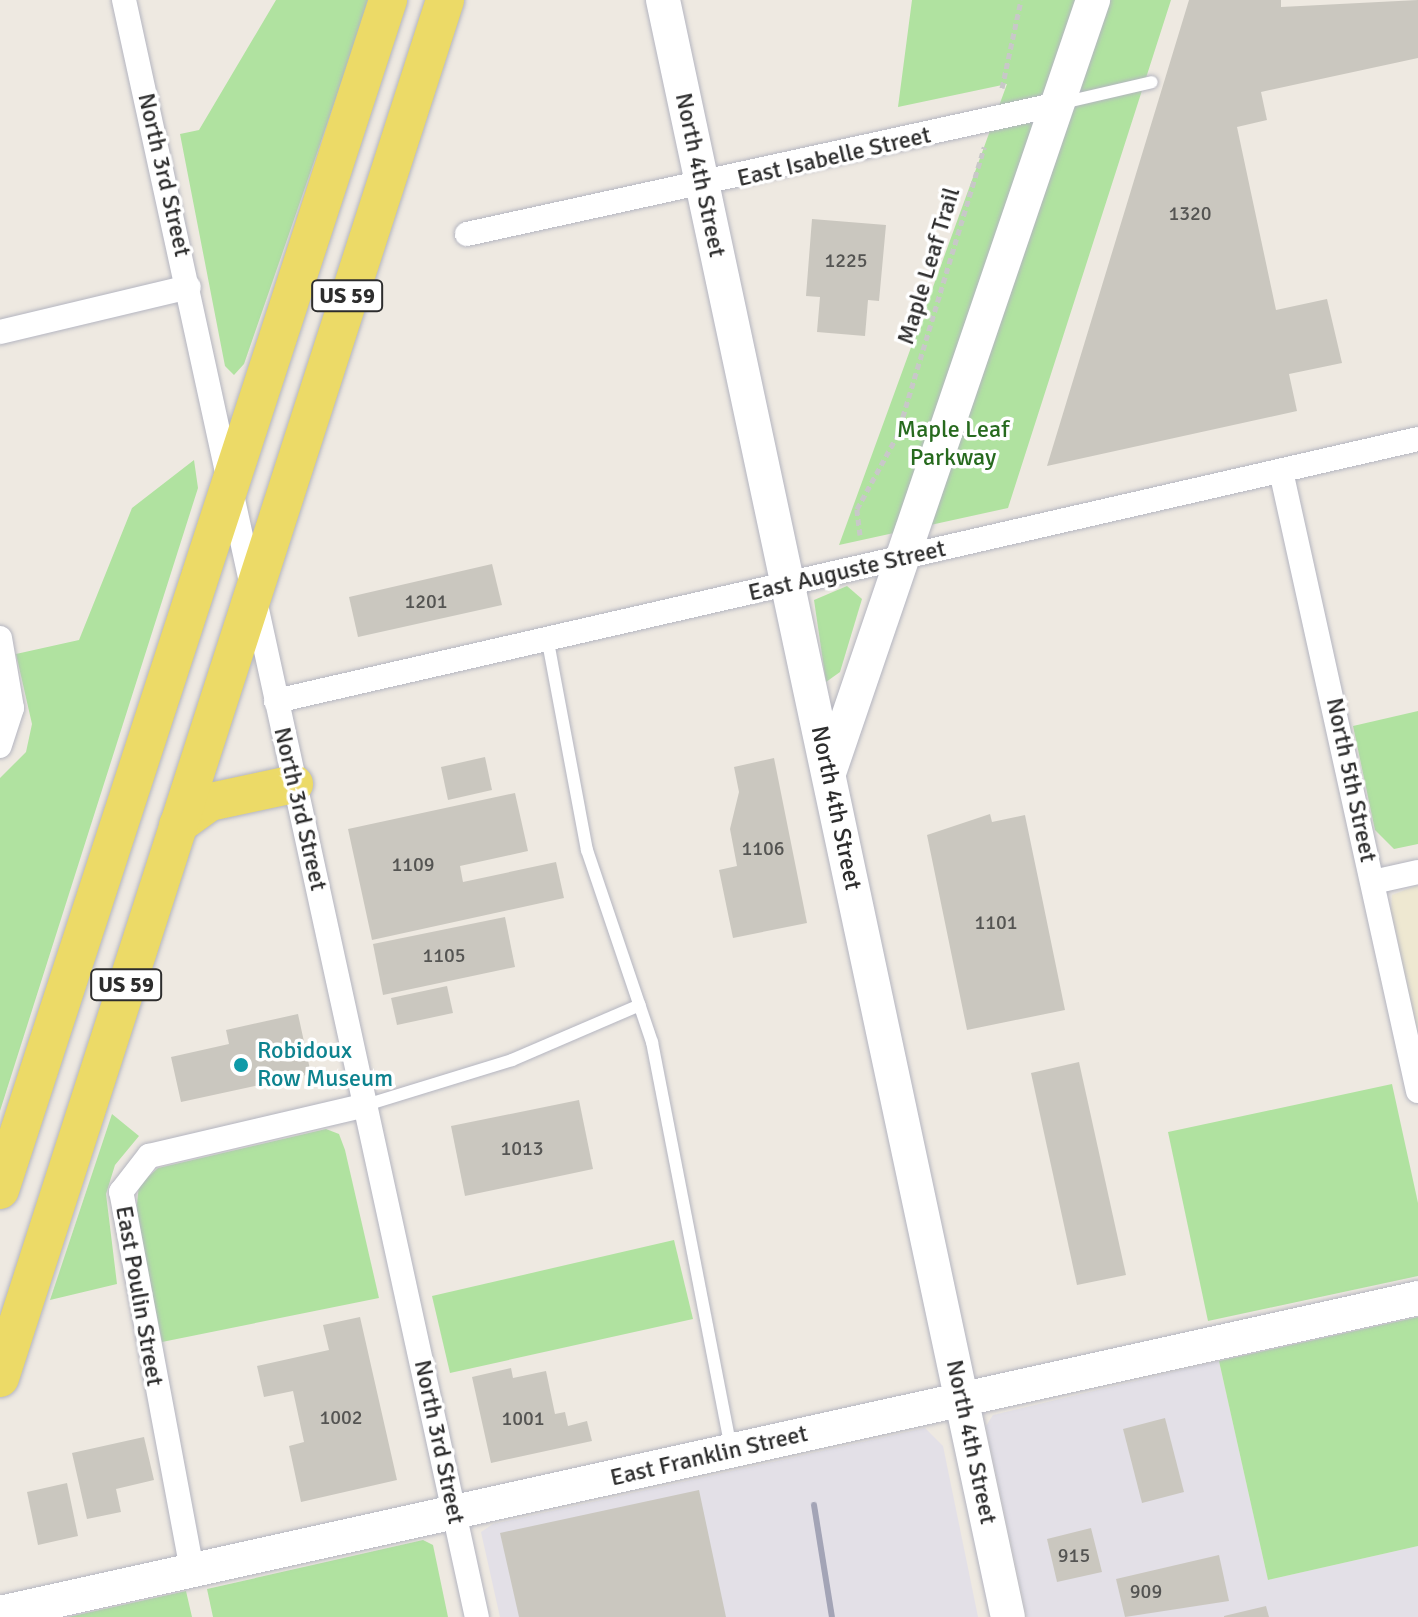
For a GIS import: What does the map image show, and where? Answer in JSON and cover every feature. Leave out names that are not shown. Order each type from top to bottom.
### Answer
[{"type":"main road","name":"US 59","points":[[0,1190],[388,0]]},
{"type":"main road","name":"US 59","points":[[0,1378],[250,591],[445,0]]},
{"type":"main road","points":[[178,825],[210,802],[294,784]]},
{"type":"street","name":"North 3rd Street","points":[[124,0],[189,287],[250,591],[477,1617]]},
{"type":"street","name":"North 4th Street","points":[[663,0],[1008,1617]]},
{"type":"street","points":[[828,775],[897,559],[1093,0]]},
{"type":"street","name":"East Isabelle Street","points":[[467,234],[703,188],[1059,104]]},
{"type":"street","points":[[0,332],[189,287]]},
{"type":"street","name":"East Auguste Street","points":[[276,701],[548,642],[1418,439]]},
{"type":"street","name":"North 5th Street","points":[[1281,471],[1418,1091]]},
{"type":"street","points":[[0,638],[12,708],[0,746]]},
{"type":"street","points":[[1373,882],[1418,872]]},
{"type":"street","name":"East Poulin Street","points":[[192,1570],[120,1218],[121,1192],[149,1156],[366,1105]]},
{"type":"street","name":"East Franklin Street","points":[[0,1614],[1418,1298]]},
{"type":"lane","points":[[1059,104],[1152,82]]},
{"type":"lane","points":[[548,642],[587,850],[640,1005],[732,1450]]},
{"type":"lane","points":[[366,1105],[512,1060],[640,1005]]},
{"type":"path","name":"Maple Leaf Trail","points":[[860,535],[857,509],[897,436],[992,120],[1021,0]]},
{"type":"shaded area","points":[[1418,885],[1418,1035],[1391,910],[1392,895]]},
{"type":"shaded area","points":[[1219,1361],[1268,1580],[1418,1546],[1418,1617],[1027,1617],[986,1426],[993,1415]]},
{"type":"shaded area","points":[[925,1428],[943,1446],[978,1617],[500,1617],[481,1532],[493,1524]]},
{"type":"green space","points":[[276,0],[370,0],[244,364],[234,375],[225,366],[180,134],[199,130]]},
{"type":"green space","name":"Maple Leaf Parkway","points":[[912,0],[1171,0],[1008,508],[839,545],[1007,84],[898,107]]},
{"type":"green space","points":[[194,460],[198,488],[0,1111],[0,778],[26,752],[32,724],[16,654],[79,640],[132,508]]},
{"type":"green space","points":[[847,586],[862,599],[840,672],[826,682],[814,600]]},
{"type":"green space","points":[[1418,711],[1418,844],[1394,849],[1375,830],[1353,726]]},
{"type":"green space","points":[[1392,1084],[1418,1203],[1418,1276],[1208,1321],[1168,1132]]},
{"type":"green space","points":[[112,1114],[139,1136],[115,1165],[106,1194],[117,1284],[50,1300]]},
{"type":"green space","points":[[326,1129],[339,1134],[345,1150],[379,1298],[162,1342],[136,1213],[139,1185],[158,1168]]},
{"type":"green space","points":[[674,1240],[693,1319],[450,1373],[432,1296]]},
{"type":"green space","points":[[1418,1317],[1418,1546],[1268,1580],[1219,1361]]},
{"type":"green space","points":[[423,1540],[433,1545],[448,1617],[213,1617],[207,1589]]},
{"type":"green space","points":[[186,1591],[192,1617],[68,1617]]},
{"type":"building","points":[[1189,0],[1281,0],[1281,7],[1418,0],[1418,58],[1261,92],[1267,120],[1237,127],[1276,310],[1327,299],[1342,363],[1289,374],[1297,411],[1047,466]]},
{"type":"building","points":[[812,219],[886,225],[879,301],[868,300],[865,336],[817,332],[820,297],[806,296]]},
{"type":"building","points":[[492,564],[502,605],[358,637],[349,597]]},
{"type":"building","points":[[485,757],[492,790],[448,800],[441,767]]},
{"type":"building","points":[[774,758],[807,923],[733,938],[719,870],[737,866],[730,829],[739,792],[734,767]]},
{"type":"building","points":[[515,793],[528,851],[460,866],[463,882],[556,862],[564,898],[372,940],[348,829]]},
{"type":"building","points":[[990,814],[992,822],[1025,815],[1065,1010],[967,1030],[927,835]]},
{"type":"building","points":[[505,917],[515,967],[383,995],[373,944]]},
{"type":"building","points":[[447,986],[453,1013],[397,1025],[391,998]]},
{"type":"building","name":"Robidoux Row Museum","points":[[298,1014],[311,1074],[181,1102],[171,1057],[229,1044],[226,1030]]},
{"type":"building","points":[[1079,1062],[1126,1275],[1077,1285],[1031,1073]]},
{"type":"building","points":[[579,1100],[593,1169],[465,1196],[451,1126]]},
{"type":"building","points":[[360,1317],[397,1480],[301,1502],[289,1446],[304,1442],[293,1391],[264,1397],[257,1366],[329,1350],[323,1325]]},
{"type":"building","points":[[511,1368],[513,1378],[546,1371],[555,1414],[565,1412],[568,1426],[587,1421],[592,1441],[491,1463],[472,1377]]},
{"type":"building","points":[[1165,1418],[1184,1492],[1142,1503],[1123,1429]]},
{"type":"building","points":[[144,1437],[154,1480],[116,1489],[121,1512],[87,1519],[72,1453]]},
{"type":"building","points":[[67,1483],[78,1536],[38,1545],[27,1492]]},
{"type":"building","points":[[699,1490],[726,1617],[519,1617],[500,1533]]},
{"type":"building","points":[[1091,1528],[1102,1572],[1057,1582],[1047,1539]]},
{"type":"building","points":[[1219,1555],[1229,1601],[1125,1617],[1116,1579]]},
{"type":"building","points":[[1266,1606],[1269,1617],[1224,1617],[1224,1616]]},
{"type":"railway","points":[[814,1505],[832,1617]]},
{"type":"place","name":"Robidoux Row Museum","points":[[241,1065]]}]
